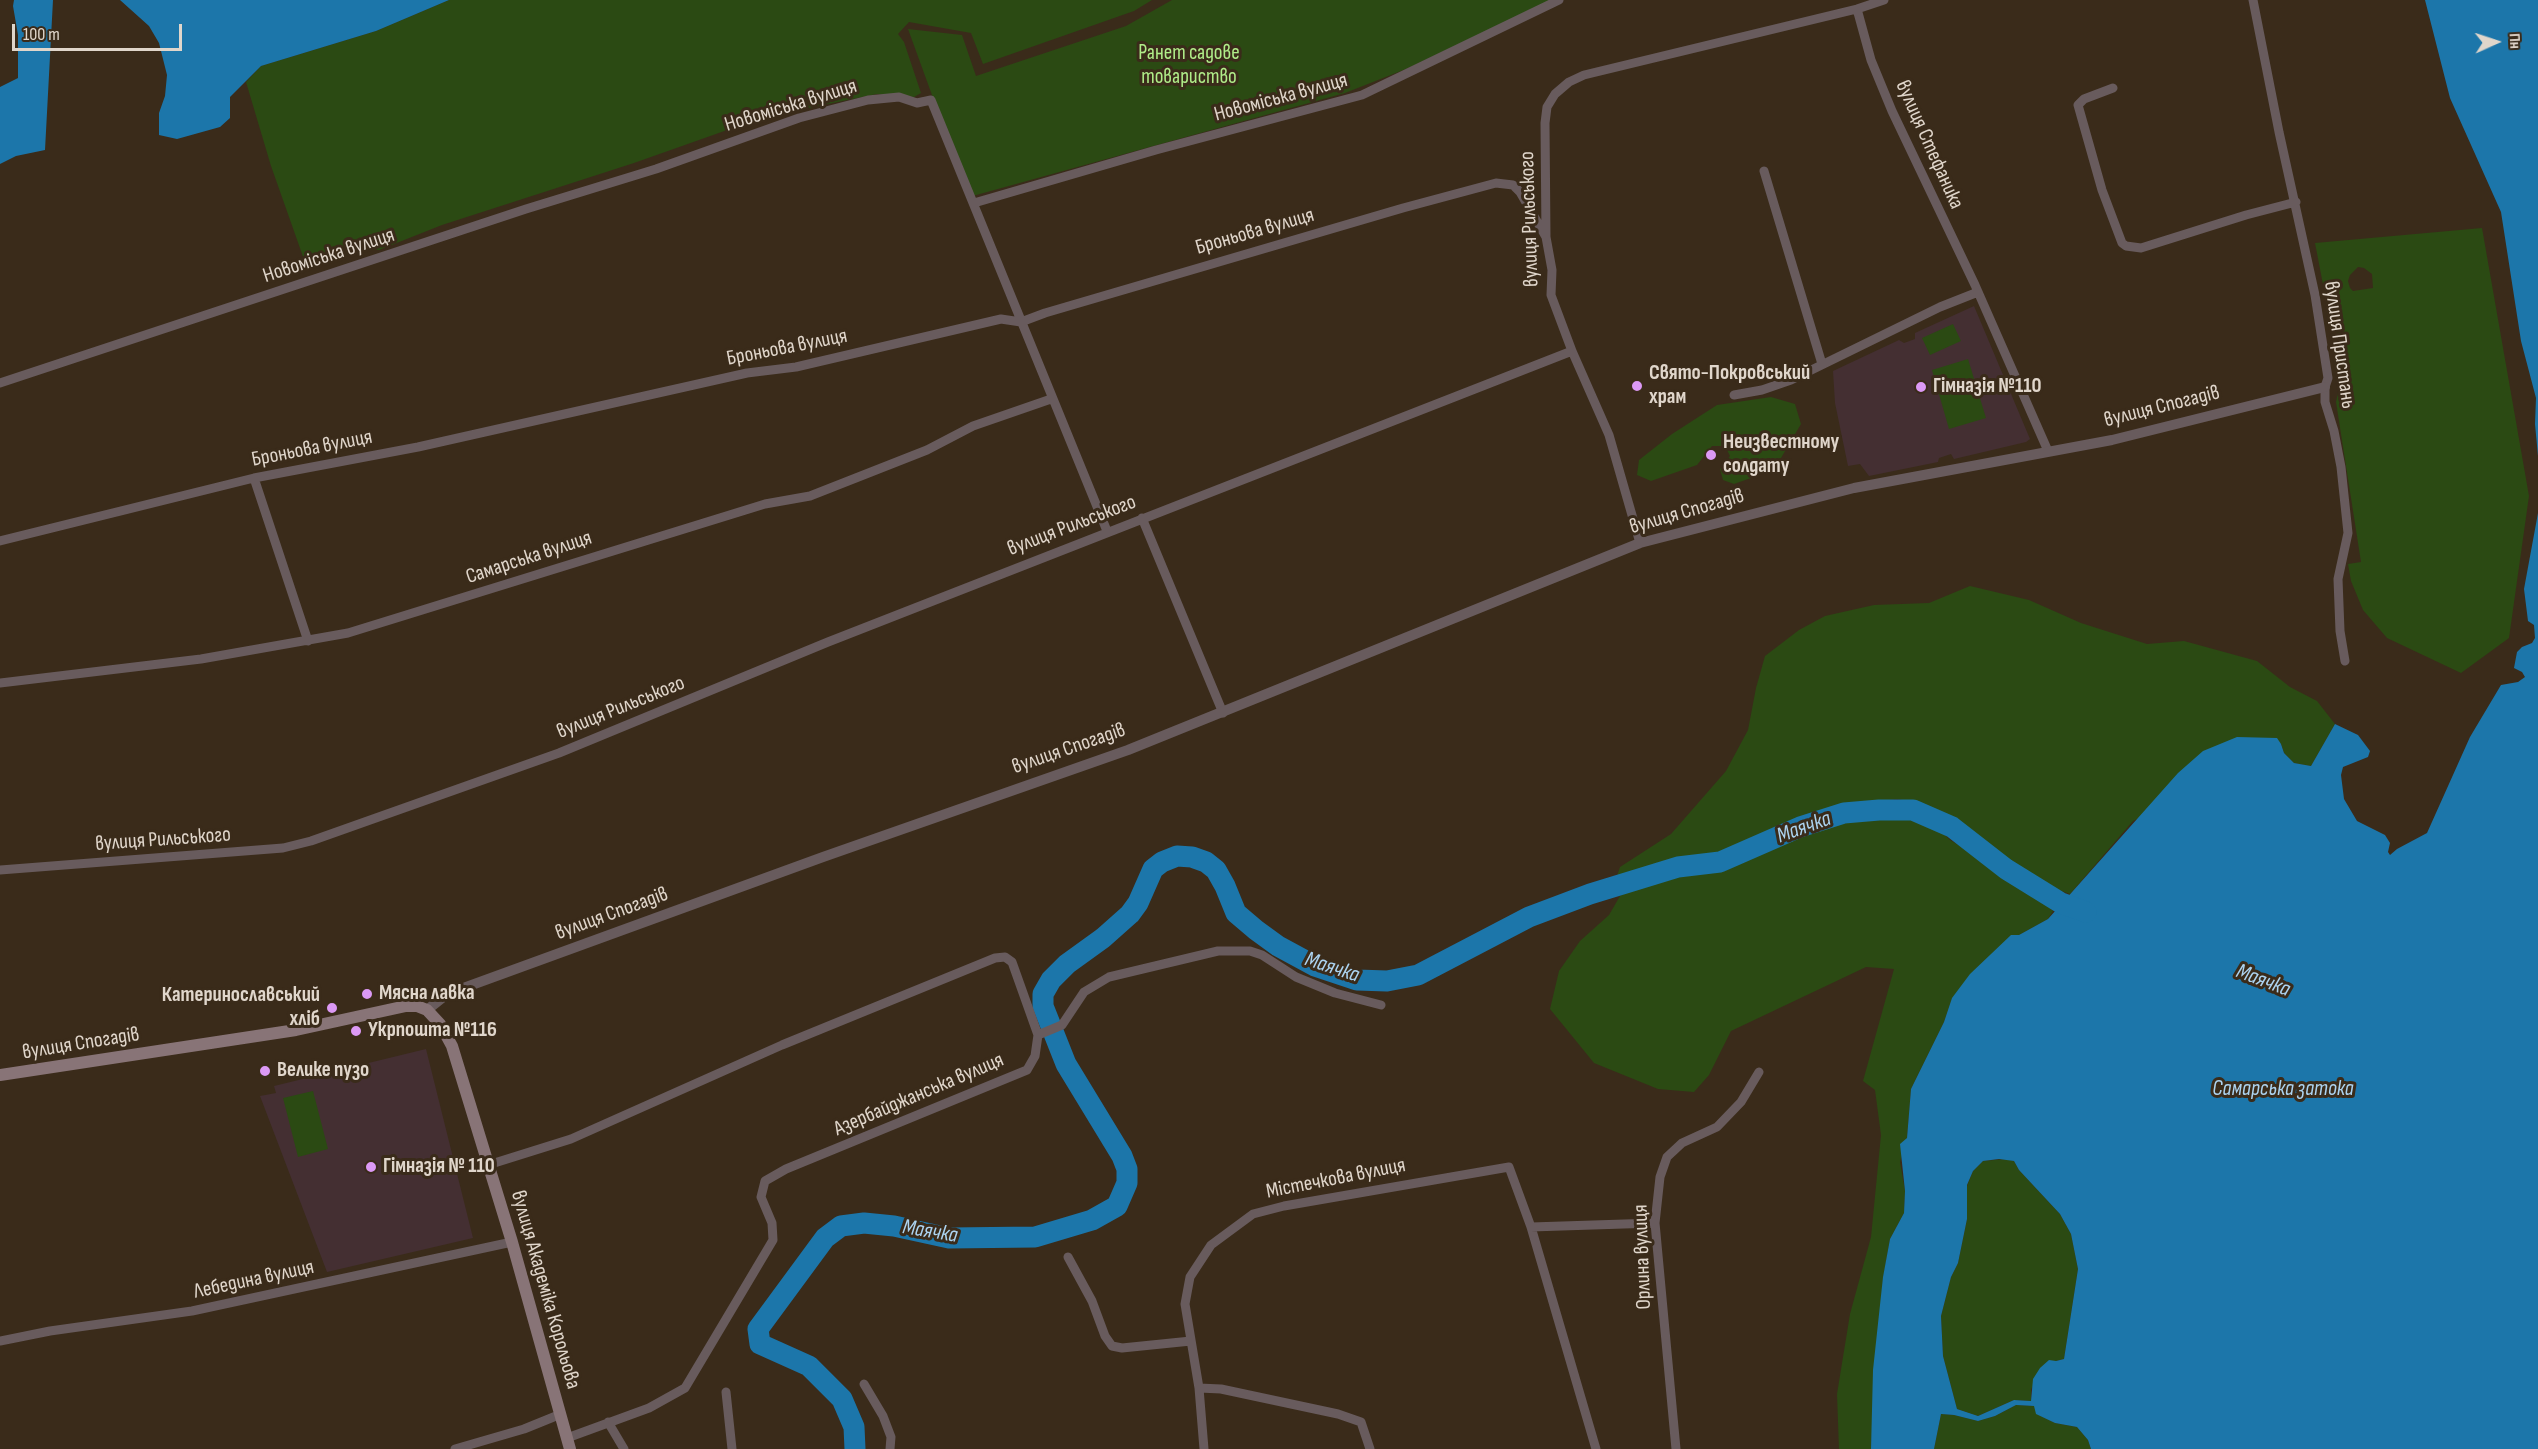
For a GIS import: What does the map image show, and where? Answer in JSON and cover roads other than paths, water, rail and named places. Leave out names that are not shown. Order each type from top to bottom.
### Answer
[{"type":"main road","name":"вулиця Спогадів","points":[[0,1076],[261,1036],[406,1006],[417,1006],[427,1010]]},
{"type":"main road","name":"вулиця Академіка Корольова","points":[[427,1010],[440,1024],[452,1046],[512,1242],[569,1444]]},
{"type":"street","name":"Новоміська вулиця","points":[[0,383],[526,209],[656,170],[799,118],[868,100],[899,97],[917,102],[931,100],[974,203],[1156,150],[1362,95],[1559,0]]},
{"type":"street","name":"вулиця Рильського","points":[[0,870],[283,849],[310,841],[559,753],[828,642],[1107,531],[1572,351],[1551,295],[1552,270],[1546,237],[1547,107],[1555,94],[1569,82],[1584,75],[1857,9],[1884,0]]},
{"type":"street","name":"вулиця Пристань","points":[[2253,0],[2315,294],[2328,378],[2325,387],[2325,402],[2334,431],[2346,502],[2348,533],[2338,579],[2340,631],[2345,662]]},
{"type":"street","name":"вулиця Стефаника","points":[[1857,9],[1872,60],[1892,111],[1978,292],[2048,451]]},
{"type":"street","points":[[2113,88],[2084,99],[2078,105],[2102,190],[2122,243],[2126,246],[2141,249],[2246,215],[2296,202]]},
{"type":"street","points":[[1764,171],[1822,364]]},
{"type":"street","name":"Броньова вулиця","points":[[0,541],[254,478],[418,447],[747,373],[796,367],[1001,319],[1021,322],[1403,208],[1496,183],[1513,185],[1520,192],[1546,237]]},
{"type":"street","points":[[974,203],[1107,531]]},
{"type":"street","points":[[1734,395],[1762,390],[1791,380],[1978,292]]},
{"type":"street","points":[[1572,351],[1609,435],[1640,543]]},
{"type":"street","name":"вулиця Спогадів","points":[[427,1010],[447,994],[834,853],[1128,750],[1640,543],[1854,488],[2112,440],[2325,387]]},
{"type":"street","name":"Самарська вулиця","points":[[0,683],[201,659],[348,633],[765,504],[810,496],[927,450],[973,426],[1052,399]]},
{"type":"street","points":[[254,478],[308,640]]},
{"type":"street","points":[[1142,518],[1222,713]]},
{"type":"street","points":[[488,1165],[571,1139],[782,1045],[995,958],[1005,957],[1012,962],[1042,1034],[1062,1026],[1084,992],[1109,977],[1218,951],[1244,951],[1262,955],[1296,977],[1335,993],[1381,1005]]},
{"type":"street","name":"Азербайджанська вулиця","points":[[569,1444],[608,1422],[648,1408],[685,1388],[773,1240],[772,1223],[761,1197],[765,1181],[786,1169],[1027,1070],[1035,1056],[1042,1034]]},
{"type":"street","name":"Орлина вулиця","points":[[1676,1449],[1655,1223],[1660,1177],[1668,1157],[1682,1143],[1717,1127],[1741,1102],[1759,1072]]},
{"type":"street","name":"Містечкова вулиця","points":[[1204,1449],[1199,1388],[1185,1304],[1190,1277],[1211,1245],[1253,1214],[1329,1197],[1509,1167],[1531,1227]]},
{"type":"street","points":[[1596,1449],[1531,1227],[1655,1223]]},
{"type":"street","name":"Лебедина вулиця","points":[[0,1341],[192,1311],[512,1242]]},
{"type":"street","points":[[1068,1257],[1092,1301],[1112,1346],[1122,1348],[1191,1341]]},
{"type":"street","points":[[864,1383],[883,1416],[891,1437],[890,1449]]},
{"type":"street","points":[[1199,1388],[1221,1389],[1338,1414],[1361,1422],[1370,1449]]},
{"type":"street","points":[[726,1392],[732,1449]]},
{"type":"street","points":[[455,1449],[524,1429],[561,1414]]},
{"type":"street","points":[[608,1422],[624,1449]]},
{"type":"water","points":[[14,0],[53,0],[45,150],[16,156],[0,164],[0,87],[18,78],[18,35]]},
{"type":"water","points":[[120,0],[449,0],[376,31],[261,66],[230,97],[230,118],[220,127],[177,139],[159,135],[159,113],[165,96],[167,75],[159,43],[149,26]]},
{"type":"water","points":[[2425,0],[2538,0],[2538,456],[2535,424],[2536,398],[2521,341],[2501,212],[2450,98]]},
{"type":"water","name":"Самарська затока","points":[[2538,513],[2538,1449],[2091,1449],[2088,1440],[2077,1427],[2055,1423],[2036,1414],[2034,1406],[2016,1405],[1995,1416],[1978,1421],[1941,1414],[1934,1449],[1871,1449],[1873,1370],[1883,1277],[1890,1239],[1904,1213],[1905,1191],[1900,1144],[1907,1138],[1911,1089],[1944,1022],[1952,998],[1970,974],[2011,935],[2019,935],[2048,919],[2178,773],[2203,751],[2237,737],[2277,738],[2284,753],[2294,763],[2311,766],[2335,724],[2358,735],[2370,751],[2368,757],[2343,767],[2341,775],[2344,799],[2357,821],[2385,835],[2390,843],[2388,852],[2390,855],[2427,833],[2470,737],[2501,685],[2518,682],[2525,677],[2522,672],[2514,668],[2517,652],[2532,643],[2535,638],[2534,625],[2528,621],[2524,589]],"holes":[[[1999,1159],[2014,1161],[2019,1170],[2060,1214],[2071,1234],[2078,1269],[2064,1359],[2049,1360],[2040,1368],[2033,1379],[2031,1401],[2014,1400],[1978,1416],[1957,1409],[1943,1356],[1941,1316],[1951,1277],[1958,1263],[1967,1219],[1967,1185],[1973,1171],[1983,1161]]]},
{"type":"waterway","name":"Маячка","points":[[855,1449],[854,1427],[842,1399],[809,1366],[760,1344],[758,1329],[825,1238],[841,1226],[864,1223],[894,1226],[949,1238],[1035,1237],[1092,1220],[1117,1206],[1127,1183],[1127,1169],[1122,1156],[1066,1064],[1043,1006],[1043,994],[1051,980],[1067,964],[1103,938],[1130,914],[1138,903],[1153,869],[1162,862],[1177,856],[1192,857],[1206,862],[1216,870],[1236,913],[1256,930],[1278,946],[1315,966],[1357,980],[1387,981],[1418,975],[1529,917],[1590,894],[1678,867],[1720,862],[1800,827],[1844,813],[1913,810],[1952,827],[2006,869],[2061,903],[2086,912]]},
{"type":"place","name":"Свято-Покровський храм","points":[[1637,386]]},
{"type":"place","name":"Гімназія №110","points":[[1921,387]]},
{"type":"place","name":"Неизвестному солдату","points":[[1711,455]]},
{"type":"place","name":"Мясна лавка","points":[[367,994]]},
{"type":"place","name":"Катеринославський хліб","points":[[332,1008]]},
{"type":"place","name":"Укрпошта №116","points":[[356,1031]]},
{"type":"place","name":"Велике пузо","points":[[265,1071]]},
{"type":"place","name":"Гімназія № 110","points":[[371,1167]]},
{"type":"park label","name":"Ранет садове товариство","points":[[1189,66]]}]
